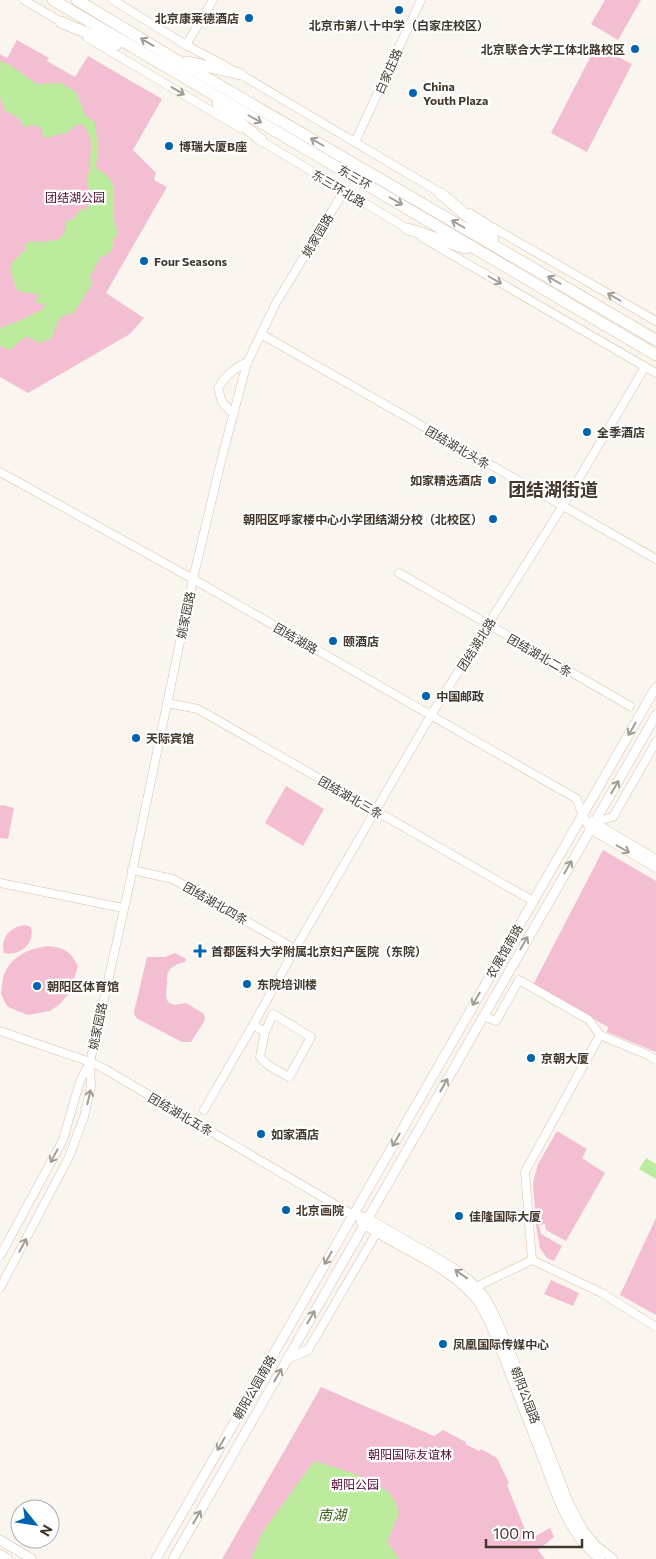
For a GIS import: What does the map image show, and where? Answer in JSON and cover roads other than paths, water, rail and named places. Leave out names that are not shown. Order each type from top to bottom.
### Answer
[{"type":"highway","name":"东三环","points":[[53,0],[656,355]]},
{"type":"highway","name":"东三环","points":[[77,0],[176,60],[656,340]]},
{"type":"highway","points":[[61,22],[153,60]]},
{"type":"highway","points":[[176,60],[240,74]]},
{"type":"highway","points":[[196,85],[261,140]]},
{"type":"highway","points":[[440,193],[515,257]]},
{"type":"highway","points":[[408,229],[488,255]]},
{"type":"main road","name":"农展馆南路","points":[[353,1215],[656,687]]},
{"type":"main road","name":"农展馆南路","points":[[366,1221],[656,715]]},
{"type":"main road","points":[[353,1215],[366,1221]]},
{"type":"main road","name":"朝阳公园南路","points":[[156,1559],[353,1215]]},
{"type":"main road","name":"朝阳公园南路","points":[[173,1559],[366,1221]]},
{"type":"main road","name":"朝阳公园路","points":[[366,1221],[377,1232],[464,1286],[477,1301],[487,1318],[501,1351],[563,1510],[577,1536],[600,1559]]},
{"type":"main road","name":"朝阳公园路","points":[[366,1221],[453,1268],[469,1280],[484,1296],[494,1314],[569,1504],[583,1530],[596,1546],[613,1559]]},
{"type":"main road","points":[[287,1359],[308,1350]]},
{"type":"main road","points":[[0,1540],[32,1559]]},
{"type":"main road","points":[[0,1554],[8,1559]]},
{"type":"street","name":"东三环北路","points":[[24,0],[408,229],[656,373]]},
{"type":"street","points":[[113,0],[186,45],[240,74],[355,142],[492,227],[656,321]]},
{"type":"street","points":[[186,45],[213,0]]},
{"type":"street","name":"白家庄路","points":[[355,142],[420,0]]},
{"type":"street","name":"姚家园路","points":[[0,1288],[72,1149],[84,1117],[91,1086],[90,1062],[193,579],[233,414],[248,362],[276,303],[344,191]]},
{"type":"street","name":"团结湖北头条","points":[[261,334],[656,559]]},
{"type":"street","points":[[233,414],[222,402],[218,388],[226,376],[235,368],[248,362]]},
{"type":"street","name":"团结湖北路","points":[[204,1110],[374,811],[487,625],[562,507],[645,367]]},
{"type":"street","name":"团结湖路","points":[[0,472],[193,579],[577,798],[582,814],[592,825]]},
{"type":"street","name":"团结湖北二条","points":[[399,573],[630,706]]},
{"type":"street","name":"团结湖北三条","points":[[167,703],[198,709],[533,901]]},
{"type":"street","points":[[592,825],[612,817],[656,742]]},
{"type":"street","points":[[592,825],[656,859]]},
{"type":"street","points":[[592,825],[656,868]]},
{"type":"street","name":"团结湖北四条","points":[[132,870],[173,879],[295,949]]},
{"type":"street","points":[[0,883],[123,908]]},
{"type":"street","points":[[483,1016],[496,1021],[519,980],[590,1020],[600,1035],[656,1060]]},
{"type":"street","points":[[273,1014],[311,1036],[289,1077],[268,1065],[260,1057],[265,1032],[273,1014]]},
{"type":"street","points":[[253,1026],[265,1032]]},
{"type":"street","name":"团结湖北五条","points":[[0,1031],[90,1062],[353,1215]]},
{"type":"street","points":[[532,1260],[525,1172],[600,1035]]},
{"type":"street","name":"姚家园路","points":[[0,1256],[63,1140],[80,1081],[90,1062]]},
{"type":"street","points":[[308,1350],[377,1232]]},
{"type":"street","points":[[476,1287],[532,1260]]},
{"type":"street","points":[[532,1260],[602,1293],[656,1327]]},
{"type":"water","points":[[0,61],[13,67],[37,84],[60,83],[76,92],[86,117],[94,120],[98,144],[96,168],[110,179],[112,184],[114,193],[113,216],[118,233],[112,241],[114,243],[110,253],[101,257],[89,278],[93,282],[74,313],[63,316],[60,319],[51,339],[39,343],[26,336],[11,350],[0,346],[0,329],[42,310],[45,304],[35,303],[39,295],[18,291],[10,272],[13,261],[25,250],[25,245],[31,241],[42,242],[60,239],[66,229],[66,221],[71,220],[80,209],[85,210],[92,201],[87,182],[91,141],[82,124],[74,126],[67,133],[49,138],[43,136],[41,128],[33,125],[25,128],[17,117],[5,111],[0,97]]},
{"type":"water","points":[[646,1158],[656,1164],[656,1179],[639,1169]]},
{"type":"water","name":"南湖","points":[[314,1461],[368,1480],[387,1491],[396,1503],[399,1513],[387,1542],[399,1559],[251,1559],[262,1533]]},
{"type":"place","name":"北京市第八十中学（白家庄校区）","points":[[399,10]]},
{"type":"place","name":"北京康莱德酒店","points":[[249,18]]},
{"type":"place","name":"北京联合大学工体北路校区","points":[[635,49]]},
{"type":"place","name":"China Youth Plaza","points":[[413,93]]},
{"type":"place","name":"博瑞大厦B座","points":[[169,146]]},
{"type":"place","name":"Four Seasons","points":[[144,261]]},
{"type":"place","name":"全季酒店","points":[[587,432]]},
{"type":"place","name":"如家精选酒店","points":[[492,480]]},
{"type":"place","name":"朝阳区呼家楼中心小学团结湖分校（北校区）","points":[[493,519]]},
{"type":"place","name":"颐酒店","points":[[333,641]]},
{"type":"place","name":"中国邮政","points":[[426,696]]},
{"type":"place","name":"天际宾馆","points":[[136,738]]},
{"type":"place","name":"首都医科大学附属北京妇产医院（东院）","points":[[200,951]]},
{"type":"place","name":"东院培训楼","points":[[247,984]]},
{"type":"place","name":"朝阳区体育馆","points":[[37,986]]},
{"type":"place","name":"京朝大厦","points":[[531,1058]]},
{"type":"place","name":"如家酒店","points":[[261,1134]]},
{"type":"place","name":"北京画院","points":[[286,1210]]},
{"type":"place","name":"佳隆国际大厦","points":[[459,1216]]},
{"type":"place","name":"凤凰国际传媒中心","points":[[443,1344]]},
{"type":"district","name":"团结湖街道","points":[[553,489]]},
{"type":"park label","name":"团结湖公园","points":[[75,197]]},
{"type":"park label","name":"朝阳国际友谊林","points":[[410,1454]]},
{"type":"park label","name":"朝阳公园","points":[[355,1484]]}]
